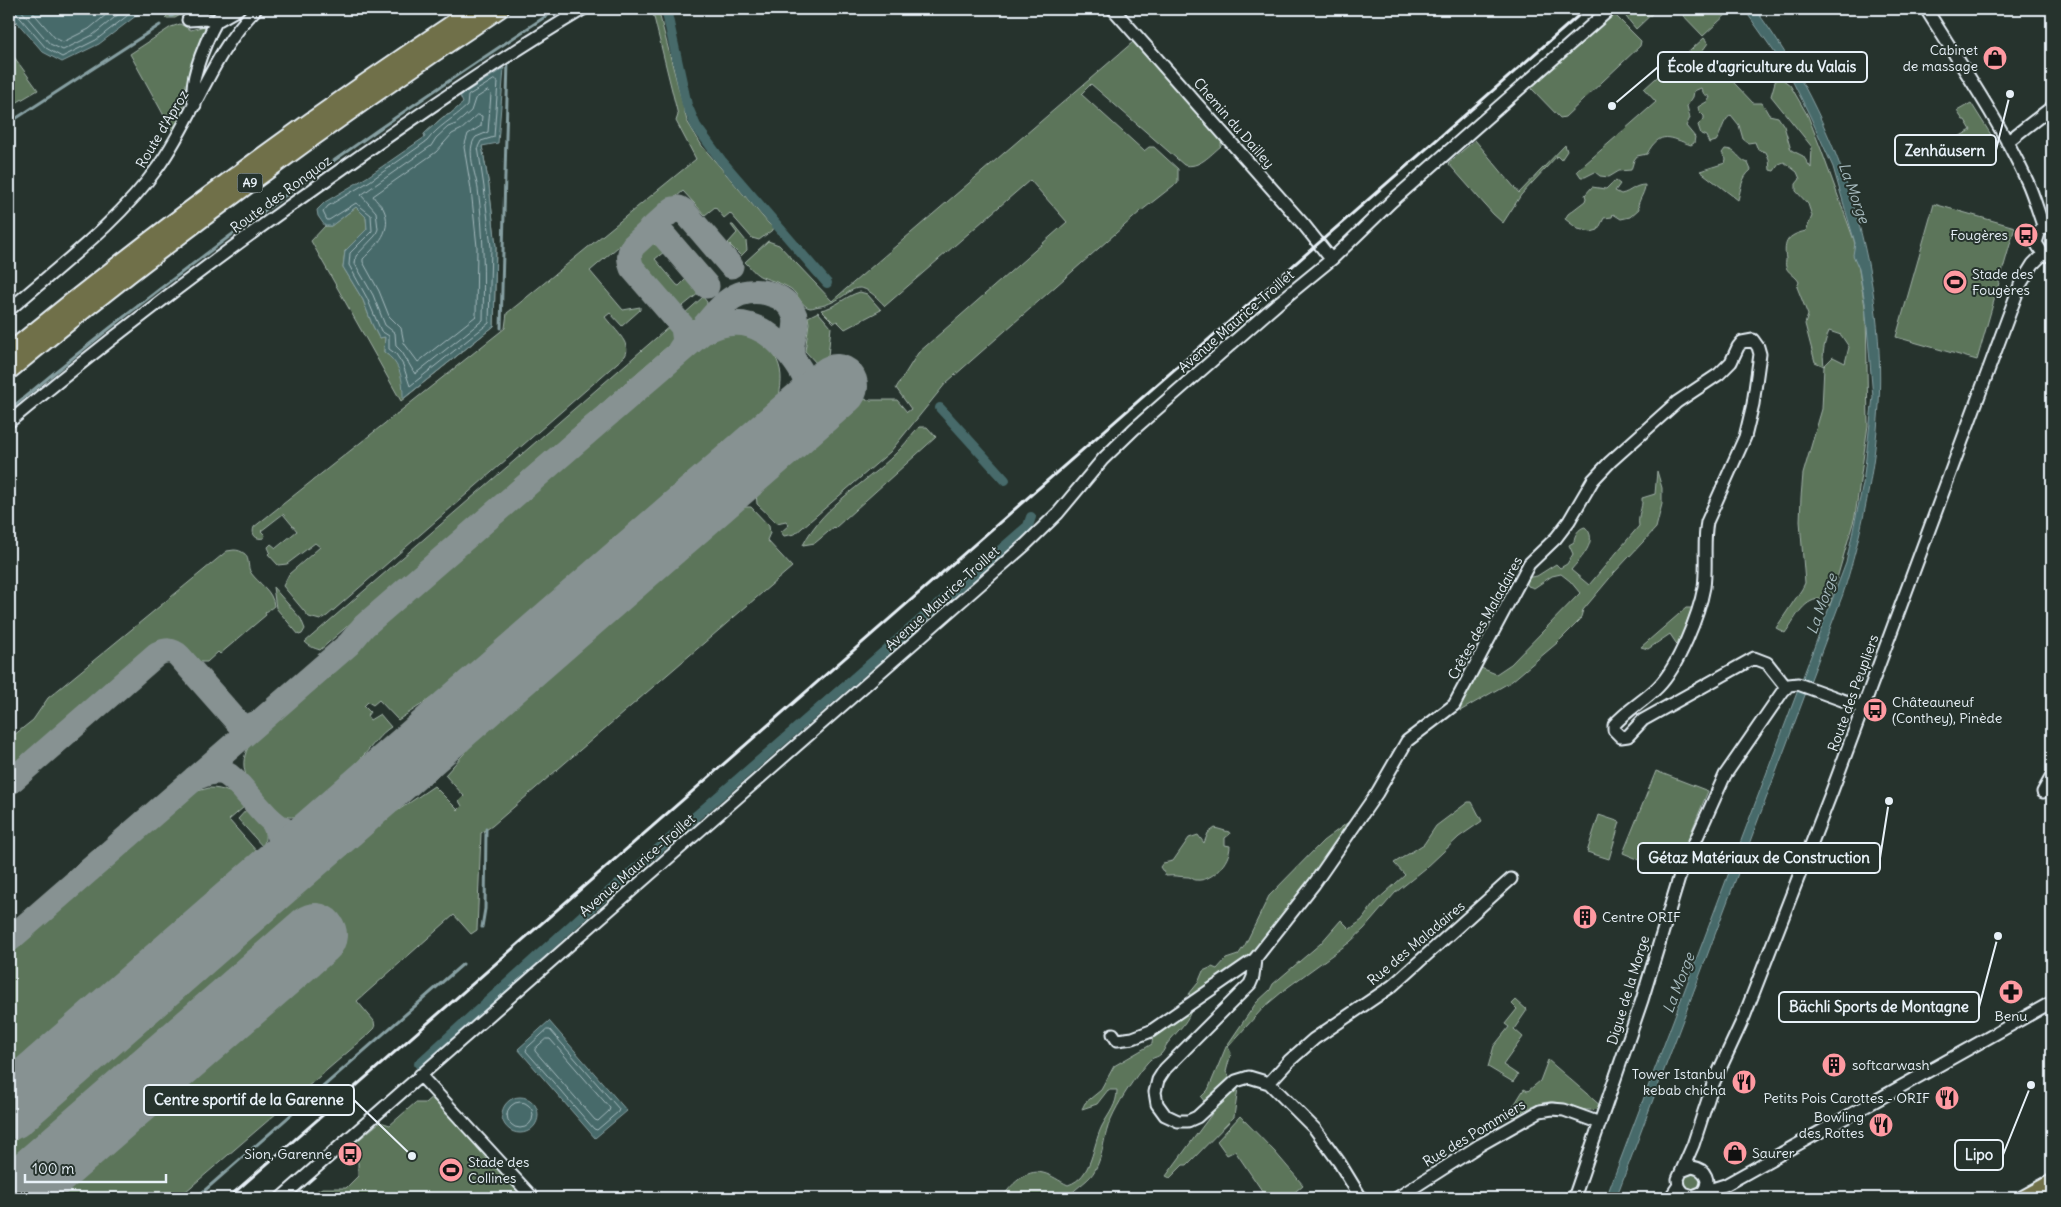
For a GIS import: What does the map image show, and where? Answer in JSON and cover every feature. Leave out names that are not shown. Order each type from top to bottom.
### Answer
[{"type":"highway","name":"A9","points":[[9,352],[201,201],[335,103],[474,9]]},
{"type":"highway","name":"A9","points":[[9,370],[252,181],[361,103],[500,9]]},
{"type":"highway","points":[[201,201],[291,120]]},
{"type":"main road","points":[[2023,1198],[2052,1182]]},
{"type":"street","points":[[194,105],[192,93],[194,82],[215,22],[224,9]]},
{"type":"street","points":[[188,20],[206,19],[215,22],[238,9]]},
{"type":"street","name":"Route d'Aproz","points":[[9,310],[96,233],[135,195],[169,150],[235,33],[256,9]]},
{"type":"street","name":"Route des Ronquoz","points":[[9,422],[63,377],[236,244],[446,95],[518,48],[583,9]]},
{"type":"street","name":"Chemin du Dailley","points":[[1113,9],[1304,225],[1331,259]]},
{"type":"street","name":"Avenue Maurice-Troillet","points":[[281,1198],[1025,545],[1058,513],[1103,459],[1134,429],[1331,259],[1392,201],[1610,9]]},
{"type":"street","points":[[1926,9],[2007,142],[2033,194],[2048,226],[2036,238],[2037,247],[2047,255]]},
{"type":"street","points":[[2007,142],[2043,112],[2052,107]]},
{"type":"street","name":"Route des Peupliers","points":[[1682,1171],[1713,1084],[1744,1017],[1864,708],[2020,285],[2033,264],[2047,255]]},
{"type":"street","name":"Crêtes des Maladaires","points":[[1113,1034],[1116,1040],[1133,1038],[1151,1031],[1255,960],[1314,884],[1377,794],[1408,741],[1454,705],[1529,564],[1556,538],[1569,521],[1593,480],[1610,462],[1677,402],[1719,374],[1731,362],[1742,342],[1748,340],[1753,340],[1760,354],[1753,404],[1745,437],[1707,522],[1704,535],[1704,586],[1695,621],[1671,671],[1658,687],[1614,724],[1614,730],[1621,737],[1628,736],[1643,720],[1754,658],[1767,663],[1786,687]]},
{"type":"street","points":[[1786,687],[1798,684],[1864,708]]},
{"type":"street","name":"Digue de la Morge","points":[[1574,1198],[1642,1000],[1674,892],[1694,842],[1733,761],[1786,687]]},
{"type":"street","points":[[2043,792],[2052,776]]},
{"type":"street","name":"Rue des Maladaires","points":[[1269,1083],[1288,1061],[1314,1039],[1392,986],[1511,880]]},
{"type":"street","points":[[1255,960],[1253,977],[1250,984],[1165,1069],[1158,1080],[1155,1092],[1157,1104],[1165,1115],[1178,1121],[1188,1121],[1197,1117],[1236,1081],[1249,1077],[1269,1083],[1315,1129],[1339,1162],[1361,1198]]},
{"type":"street","points":[[1735,1178],[1720,1180],[1690,1167],[1682,1171],[1678,1179],[1682,1192],[1687,1197],[1696,1196],[1722,1186],[2052,1002]]},
{"type":"street","points":[[420,1075],[533,1198]]},
{"type":"street","name":"Rue des Pommiers","points":[[1397,1198],[1480,1145],[1540,1111],[1564,1110],[1600,1123]]},
{"type":"street","points":[[1692,1145],[1708,1183],[1703,1192]]},
{"type":"street","points":[[1670,1198],[1679,1185]]},
{"type":"green space","points":[[174,9],[218,9],[214,14],[184,13],[175,18],[165,18]]},
{"type":"green space","points":[[652,9],[658,9],[687,121],[702,146],[769,224],[775,228],[759,240],[752,238],[730,213],[724,218],[715,207],[705,215],[683,191],[590,271],[623,310],[640,307],[640,310],[622,326],[610,313],[605,317],[624,341],[627,351],[625,356],[327,616],[320,620],[309,617],[283,586],[289,574],[320,547],[315,543],[287,564],[278,565],[268,554],[270,552],[268,547],[271,544],[276,548],[297,531],[283,514],[261,531],[265,535],[264,538],[255,536],[253,532],[254,527],[505,328],[507,313],[696,159],[676,121],[678,115]]},
{"type":"green space","points":[[1623,9],[1657,9],[1636,29],[1622,12]]},
{"type":"green space","points":[[1677,9],[1728,9],[1729,12],[1703,36]]},
{"type":"green space","points":[[1615,15],[1641,41],[1640,46],[1565,117],[1560,118],[1532,89],[1534,82],[1609,16]]},
{"type":"green space","points":[[180,24],[191,30],[204,26],[206,31],[181,116],[173,132],[130,54],[171,27]]},
{"type":"green space","points":[[1704,38],[1708,43],[1703,50],[1753,103],[1762,103],[1769,115],[1778,117],[1784,126],[1791,150],[1803,156],[1811,168],[1812,147],[1771,96],[1777,75],[1790,85],[1808,116],[1854,240],[1866,313],[1868,425],[1855,516],[1829,606],[1820,599],[1808,603],[1785,633],[1776,628],[1805,583],[1800,521],[1803,474],[1822,409],[1824,366],[1815,362],[1805,324],[1808,315],[1797,287],[1799,282],[1786,267],[1785,248],[1786,243],[1791,237],[1806,231],[1812,216],[1808,204],[1796,191],[1796,184],[1800,179],[1797,172],[1784,162],[1779,164],[1774,171],[1770,170],[1766,152],[1758,150],[1755,142],[1748,143],[1743,139],[1739,125],[1731,115],[1726,120],[1716,141],[1709,143],[1706,136],[1701,134],[1698,125],[1704,119],[1704,116],[1698,107],[1708,101],[1710,97],[1704,94],[1701,88],[1694,91],[1693,97],[1687,106],[1690,118],[1686,126],[1695,137],[1694,143],[1691,145],[1672,138],[1661,138],[1652,146],[1647,154],[1637,156],[1631,170],[1619,171],[1609,177],[1600,176],[1595,172],[1581,177],[1577,171],[1656,102],[1644,89],[1666,69],[1669,70]],"holes":[[[1829,331],[1841,335],[1849,347],[1845,363],[1833,357],[1824,366],[1824,348]]]},
{"type":"green space","points":[[1133,42],[1222,137],[1221,146],[1199,163],[1189,166],[1184,165],[1091,84],[1081,94],[1144,151],[1149,147],[1154,147],[1178,169],[1178,182],[1141,211],[946,383],[890,452],[795,534],[784,536],[781,532],[789,525],[786,521],[777,523],[757,504],[756,493],[865,399],[897,400],[907,412],[911,409],[896,388],[918,353],[1067,222],[1030,180],[885,306],[874,295],[859,288],[832,302],[810,308],[791,289],[760,276],[745,262],[768,241],[779,245],[832,301]]},
{"type":"green space","points":[[9,50],[38,90],[9,107]]},
{"type":"green space","points":[[464,103],[482,146],[489,186],[496,247],[494,326],[401,401],[311,241],[325,226],[331,226],[356,207],[366,217],[367,229],[345,251],[343,267],[363,300],[379,338],[385,337],[384,352],[392,358],[428,141],[424,134],[443,117]]},
{"type":"green space","points":[[1971,103],[1995,141],[1966,161],[1953,140],[1971,130],[1957,111]]},
{"type":"green space","points":[[1475,140],[1519,193],[1565,145],[1567,151],[1561,160],[1557,156],[1521,195],[1503,223],[1448,163]]},
{"type":"green space","points":[[1725,149],[1729,149],[1748,163],[1751,170],[1743,180],[1738,200],[1700,171],[1725,163],[1726,159],[1722,153]]},
{"type":"green space","points":[[1616,181],[1620,184],[1615,191],[1621,194],[1638,186],[1645,185],[1638,205],[1639,209],[1630,217],[1621,219],[1613,214],[1612,217],[1604,218],[1598,230],[1591,232],[1578,229],[1565,219],[1568,214],[1585,201],[1585,195],[1592,187],[1606,189]]},
{"type":"green space","name":"Stade des Fougères","points":[[1934,204],[2015,227],[1977,360],[1896,337]]},
{"type":"green space","points":[[731,225],[746,241],[747,250],[741,256],[728,243],[737,233]]},
{"type":"green space","points":[[651,243],[664,252],[655,259],[677,285],[679,286],[687,278],[699,293],[678,310],[637,264],[636,258],[640,247]]},
{"type":"green space","points":[[860,292],[867,294],[881,310],[845,329],[837,321],[834,323],[821,310],[832,306]]},
{"type":"green space","points":[[703,297],[707,302],[706,313],[698,320],[686,319],[683,315]]},
{"type":"green space","points":[[818,312],[831,327],[828,356],[818,365],[805,351],[809,323],[808,317]]},
{"type":"green space","points":[[671,325],[675,333],[675,340],[320,650],[305,642]]},
{"type":"green space","points":[[738,331],[760,342],[775,356],[781,375],[778,400],[448,687],[398,720],[379,700],[373,705],[368,702],[364,706],[370,712],[367,716],[370,720],[380,714],[391,727],[380,736],[336,786],[320,801],[304,813],[294,817],[274,812],[265,805],[251,786],[244,766],[245,755],[253,738],[705,342],[721,333]]},
{"type":"green space","points":[[919,427],[927,427],[936,437],[835,528],[815,543],[803,545],[812,530],[835,504],[890,459]]},
{"type":"green space","points":[[1657,471],[1662,488],[1662,504],[1656,528],[1614,573],[1583,610],[1580,620],[1557,643],[1512,681],[1460,711],[1464,696],[1481,668],[1496,674],[1511,664],[1580,593],[1561,574],[1552,576],[1534,588],[1528,586],[1525,578],[1537,576],[1556,564],[1560,568],[1567,564],[1573,554],[1569,545],[1574,542],[1579,530],[1585,527],[1589,532],[1590,543],[1571,570],[1589,585],[1639,526],[1642,498],[1655,494]]},
{"type":"green space","points":[[744,507],[751,507],[769,526],[770,533],[767,540],[792,567],[492,826],[481,833],[477,930],[471,934],[454,915],[357,1001],[374,1021],[375,1028],[370,1033],[178,1198],[9,1198],[9,1146],[378,824],[434,786],[458,810],[462,806],[459,801],[464,796],[445,775],[486,729],[733,514]]},
{"type":"green space","points":[[234,550],[245,554],[251,573],[271,596],[274,606],[265,613],[266,615],[220,654],[218,652],[207,662],[200,662],[186,647],[177,642],[156,642],[9,771],[9,739],[33,720],[48,698],[227,551]]},
{"type":"green space","points":[[273,587],[301,619],[305,629],[302,634],[299,635],[276,608]]},
{"type":"green space","points":[[1686,608],[1692,608],[1678,646],[1670,634],[1648,649],[1641,647]]},
{"type":"green space","points":[[1656,771],[1708,791],[1674,874],[1623,853]]},
{"type":"green space","points":[[209,788],[228,792],[245,802],[244,807],[229,820],[258,853],[9,1070],[9,950],[181,799],[190,793]]},
{"type":"green space","points":[[1468,802],[1472,802],[1482,821],[1459,837],[1426,868],[1395,893],[1364,929],[1350,942],[1264,1007],[1228,1047],[1231,1053],[1226,1072],[1231,1079],[1207,1105],[1201,1097],[1208,1090],[1226,1047],[1256,1003],[1270,990],[1273,984],[1320,944],[1341,920],[1350,929],[1362,920],[1375,902],[1405,875],[1394,863],[1424,844],[1436,826]]},
{"type":"green space","points":[[251,808],[258,816],[265,831],[263,847],[238,819],[247,809]]},
{"type":"green space","points":[[1362,812],[1254,957],[1192,1001],[1189,994],[1198,983],[1203,971],[1212,967],[1217,969],[1226,959],[1238,955],[1245,945],[1269,896],[1323,841]]},
{"type":"green space","points":[[1599,815],[1620,822],[1609,859],[1587,852]]},
{"type":"green space","points":[[1215,828],[1230,834],[1225,838],[1225,845],[1230,846],[1229,852],[1219,870],[1202,880],[1195,880],[1189,877],[1166,876],[1160,867],[1163,863],[1173,861],[1189,838],[1198,835],[1204,843],[1208,833]]},
{"type":"green space","points":[[1516,1000],[1527,1010],[1514,1029],[1523,1037],[1503,1065],[1518,1075],[1513,1082],[1488,1067],[1494,1046],[1509,1027],[1505,1024],[1517,1009],[1512,1004]]},
{"type":"green space","points":[[1189,1007],[1191,1011],[1184,1024],[1167,1044],[1163,1052],[1150,1060],[1141,1070],[1124,1094],[1108,1125],[1095,1170],[1071,1194],[1071,1198],[1002,1198],[1014,1183],[1031,1173],[1046,1174],[1068,1185],[1082,1175],[1091,1160],[1102,1126],[1114,1105],[1117,1090],[1108,1090],[1097,1104],[1082,1109],[1085,1103],[1101,1090],[1114,1066],[1152,1044],[1153,1033]]},
{"type":"green space","points":[[1548,1060],[1602,1107],[1590,1110],[1545,1102],[1513,1117],[1508,1115],[1524,1089],[1528,1091],[1540,1081]]},
{"type":"green space","points":[[1238,1088],[1234,1117],[1187,1165],[1183,1165],[1170,1178],[1166,1176],[1211,1115],[1212,1109],[1234,1089]]},
{"type":"green space","points":[[434,1095],[529,1198],[306,1198],[322,1188],[346,1188],[358,1176],[358,1163],[349,1148],[380,1122],[390,1125],[415,1103],[425,1103]]},
{"type":"green space","points":[[1240,1116],[1275,1152],[1303,1185],[1288,1198],[1267,1198],[1235,1151],[1227,1155],[1217,1141]]},
{"type":"green space","points":[[1693,1173],[1699,1176],[1702,1182],[1699,1188],[1693,1191],[1687,1188],[1684,1182],[1687,1176]]},
{"type":"water","points":[[9,9],[145,9],[99,44],[62,62],[43,52],[9,13]]},
{"type":"water","name":"La Morge","points":[[1744,9],[1755,9],[1784,52],[1810,98],[1833,146],[1851,196],[1865,248],[1874,300],[1879,353],[1877,429],[1871,477],[1862,524],[1843,594],[1616,1198],[1606,1198],[1846,563],[1863,484],[1873,397],[1865,303],[1859,269],[1853,255],[1855,243],[1833,167],[1810,116],[1787,70]]},
{"type":"water","points":[[504,68],[498,143],[482,146],[496,246],[494,326],[403,399],[400,372],[390,357],[384,352],[385,337],[379,338],[363,300],[343,267],[345,251],[367,229],[366,217],[356,207],[331,226],[325,226],[318,216],[317,210],[325,202],[367,177],[425,137],[424,134],[443,117],[450,114],[463,103],[460,96]]},
{"type":"water","points":[[549,1021],[627,1111],[595,1138],[518,1049]]},
{"type":"water","points":[[520,1097],[527,1098],[533,1102],[537,1108],[537,1122],[533,1128],[527,1132],[520,1133],[513,1132],[507,1128],[503,1122],[502,1115],[503,1108],[507,1102],[513,1098]]},
{"type":"waterway","points":[[171,16],[188,9]]},
{"type":"waterway","points":[[9,410],[141,303],[277,201],[416,103],[557,9]]},
{"type":"waterway","points":[[666,9],[687,105],[696,126],[721,160],[827,283]]},
{"type":"waterway","points":[[9,123],[160,25]]},
{"type":"waterway","points":[[501,328],[508,60]]},
{"type":"waterway","points":[[940,408],[1005,480]]},
{"type":"waterway","points":[[419,1064],[594,905],[1028,526],[1031,517]]},
{"type":"waterway","points":[[482,927],[485,909],[486,829]]},
{"type":"waterway","points":[[196,1198],[463,964]]},
{"type":"taxiway","points":[[679,351],[685,342],[683,327],[632,268],[630,252],[633,246],[673,209],[679,208],[684,211],[731,266]]},
{"type":"taxiway","points":[[650,229],[659,230],[707,286]]},
{"type":"taxiway","points":[[699,332],[718,309],[732,298],[749,292],[768,293],[784,301],[791,308],[795,316],[796,326],[792,347],[793,358]]},
{"type":"taxiway","points":[[9,940],[349,644],[364,626],[702,333],[715,327],[739,323],[760,329],[780,344],[796,363],[806,381],[807,398],[805,406],[800,416],[792,425]]},
{"type":"taxiway","points":[[9,783],[157,654],[163,652],[171,651],[179,656],[240,725],[249,726],[257,723]]},
{"type":"taxiway","points":[[195,778],[214,772],[221,772],[233,778],[270,819],[290,832],[302,835],[315,834],[330,828]]},
{"type":"taxiway","points":[[268,882],[273,875],[280,854],[279,839],[274,824]]},
{"type":"runway","points":[[9,1108],[836,386]]},
{"type":"runway","points":[[13,1198],[315,935]]},
{"type":"railway","points":[[228,1198],[1586,9]]},
{"type":"place","name":"Cabinet de massage","points":[[1995,58]]},
{"type":"place","name":"Zenhäusern","points":[[2010,94]]},
{"type":"place","name":"École d'agriculture du Valais","points":[[1612,106]]},
{"type":"place","name":"Fougères","points":[[2026,235]]},
{"type":"place","name":"Stade des Fougères","points":[[1955,282]]},
{"type":"place","name":"Châteauneuf (Conthey), Pinède","points":[[1875,710]]},
{"type":"place","name":"Gétaz Matériaux de Construction","points":[[1889,801]]},
{"type":"place","name":"Centre ORIF","points":[[1585,917]]},
{"type":"place","name":"Bächli Sports de Montagne","points":[[1998,936]]},
{"type":"place","name":"Benu","points":[[2011,992]]},
{"type":"place","name":"softcarwash","points":[[1834,1065]]},
{"type":"place","name":"Tower Istanbul kebab chicha","points":[[1744,1082]]},
{"type":"place","name":"Lipo","points":[[2031,1085]]},
{"type":"place","name":"Petits Pois Carottes - ORIF","points":[[1947,1098]]},
{"type":"place","name":"Bowling des Rottes","points":[[1881,1125]]},
{"type":"place","name":"Saurer","points":[[1735,1153]]},
{"type":"place","name":"Sion, Garenne","points":[[350,1154]]},
{"type":"place","name":"Centre sportif de la Garenne","points":[[412,1156]]},
{"type":"place","name":"Stade des Collines","points":[[451,1170]]}]
